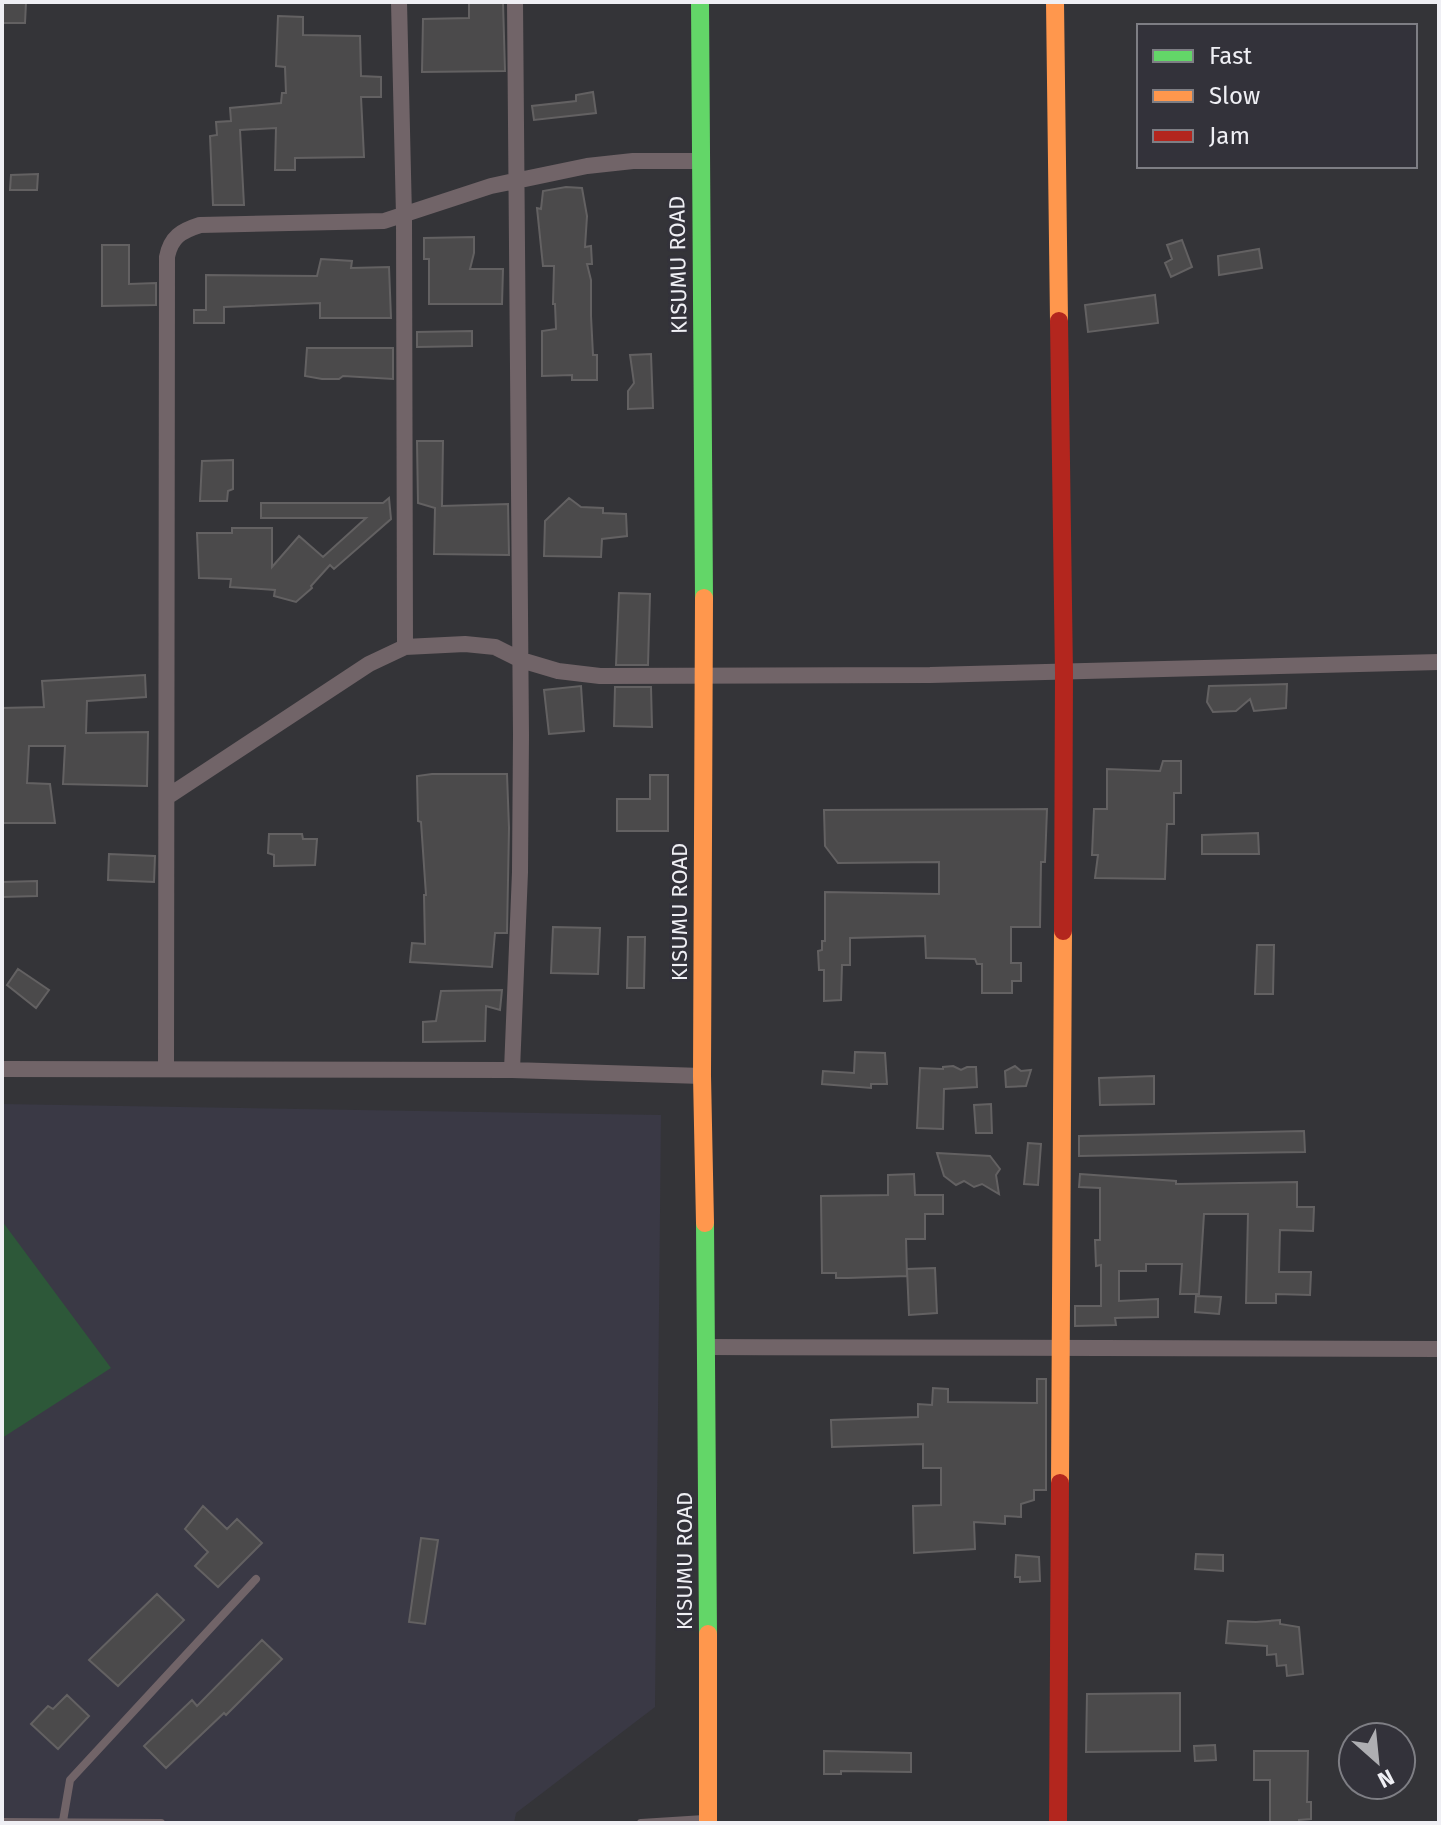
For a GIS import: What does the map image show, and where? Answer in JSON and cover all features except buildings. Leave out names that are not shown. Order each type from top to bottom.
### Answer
[{"type":"main road","name":"KISUMU ROAD","points":[[700,2],[705,675],[702,1076],[707,1347],[708,1821]]},
{"type":"main road","points":[[1055,2],[1064,673],[1058,1823]]},
{"type":"street","points":[[399,2],[404,216],[405,647]]},
{"type":"street","points":[[512,1070],[520,872],[521,660],[515,2]]},
{"type":"street","points":[[166,1069],[169,246],[184,230],[200,225],[363,223],[404,216],[463,195],[517,181],[610,162],[700,161]]},
{"type":"street","points":[[167,797],[369,664],[405,647],[495,647],[521,660],[558,671],[600,676],[1064,673],[1439,662]]},
{"type":"street","points":[[2,1069],[512,1070],[702,1076]]},
{"type":"street","points":[[707,1347],[1439,1349]]},
{"type":"lane","points":[[63,1821],[70,1780],[256,1579]]},
{"type":"lane","points":[[641,1823],[708,1821]]},
{"type":"lane","points":[[2,1822],[161,1823]]},
{"type":"shaded area","points":[[2,1104],[661,1115],[655,1707],[516,1813],[514,1823],[2,1823]]},
{"type":"green space","points":[[2,1221],[111,1368],[2,1438]]},
{"type":"traffic: fast","points":[[700,2],[704,598]]},
{"type":"traffic: fast","points":[[705,1223],[708,1634]]},
{"type":"traffic: slow","points":[[1055,2],[1059,321]]},
{"type":"traffic: slow","points":[[704,598],[702,1076],[705,1223]]},
{"type":"traffic: slow","points":[[1060,1483],[1063,931]]},
{"type":"traffic: slow","points":[[708,1634],[708,1823]]},
{"type":"traffic: jam","points":[[1059,321],[1064,673],[1063,931]]},
{"type":"traffic: jam","points":[[1058,1823],[1060,1483]]}]
